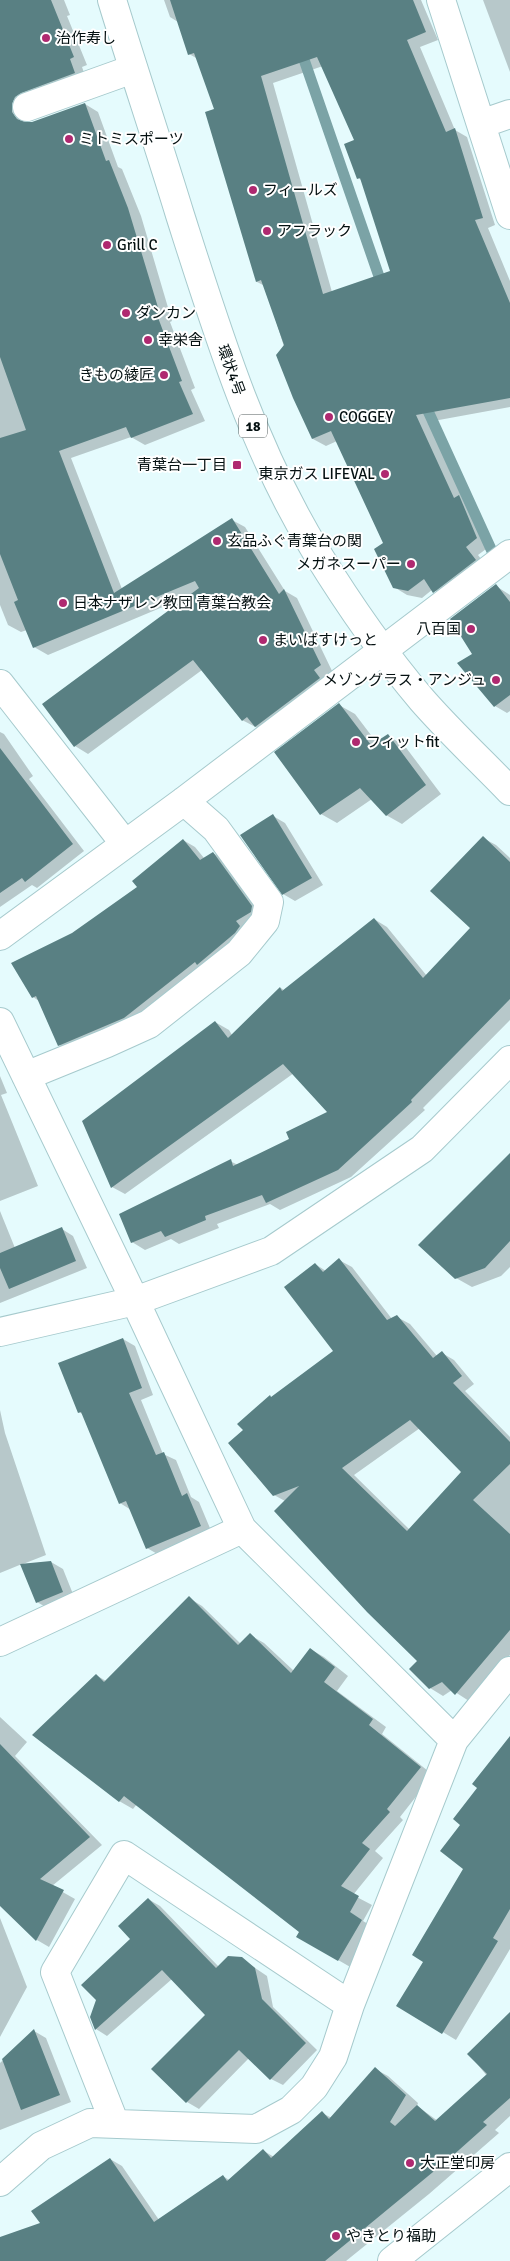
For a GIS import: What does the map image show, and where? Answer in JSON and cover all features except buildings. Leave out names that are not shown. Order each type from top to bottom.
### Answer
[{"type":"street","name":"環状4号","points":[[112,0],[214,324],[242,400],[274,472],[316,552],[354,612],[382,650],[424,701],[510,791]]},
{"type":"street","points":[[440,0],[510,214]]},
{"type":"street","points":[[27,107],[133,69]]},
{"type":"street","points":[[481,124],[510,114]]},
{"type":"street","points":[[0,936],[510,554]]},
{"type":"street","points":[[0,684],[125,844]]},
{"type":"street","points":[[26,1076],[108,1044],[148,1024],[239,953],[265,921],[269,902],[216,829],[184,800]]},
{"type":"street","points":[[0,1022],[136,1301],[242,1529],[454,1740]]},
{"type":"street","points":[[0,1332],[136,1301],[271,1251],[422,1149],[510,1060]]},
{"type":"street","points":[[0,1642],[242,1529]]},
{"type":"street","points":[[0,2182],[41,2146],[90,2123],[256,2129],[291,2110],[314,2087],[333,2057],[350,2005],[454,1740],[510,1671]]},
{"type":"street","points":[[115,2124],[55,1972],[124,1855],[350,2005]]},
{"type":"street","points":[[392,2261],[510,2167]]},
{"type":"waterway","points":[[300,48],[383,288]]},
{"type":"waterway","points":[[423,400],[496,560]]},
{"type":"place","name":"治作寿し","points":[[46,38]]},
{"type":"place","name":"ミトミスポーツ","points":[[69,139]]},
{"type":"place","name":"フィールズ","points":[[253,190]]},
{"type":"place","name":"アフラック","points":[[267,231]]},
{"type":"place","name":"Grill C","points":[[107,245]]},
{"type":"place","name":"ダンカン","points":[[126,313]]},
{"type":"place","name":"幸栄舎","points":[[148,340]]},
{"type":"place","name":"きもの綾匠","points":[[164,375]]},
{"type":"place","name":"COGGEY","points":[[329,417]]},
{"type":"place","name":"青葉台一丁目","points":[[237,465]]},
{"type":"place","name":"東京ガス LIFEVAL","points":[[385,474]]},
{"type":"place","name":"玄品ふぐ青葉台の関","points":[[217,541]]},
{"type":"place","name":"メガネスーパー","points":[[411,564]]},
{"type":"place","name":"日本ナザレン教団 青葉台教会","points":[[63,603]]},
{"type":"place","name":"八百国","points":[[471,629]]},
{"type":"place","name":"まいばすけっと","points":[[263,640]]},
{"type":"place","name":"メゾングラス・アンジュ","points":[[496,680]]},
{"type":"place","name":"フィットfit","points":[[356,742]]},
{"type":"place","name":"大正堂印房","points":[[410,2163]]},
{"type":"place","name":"やきとり福助","points":[[336,2236]]}]
